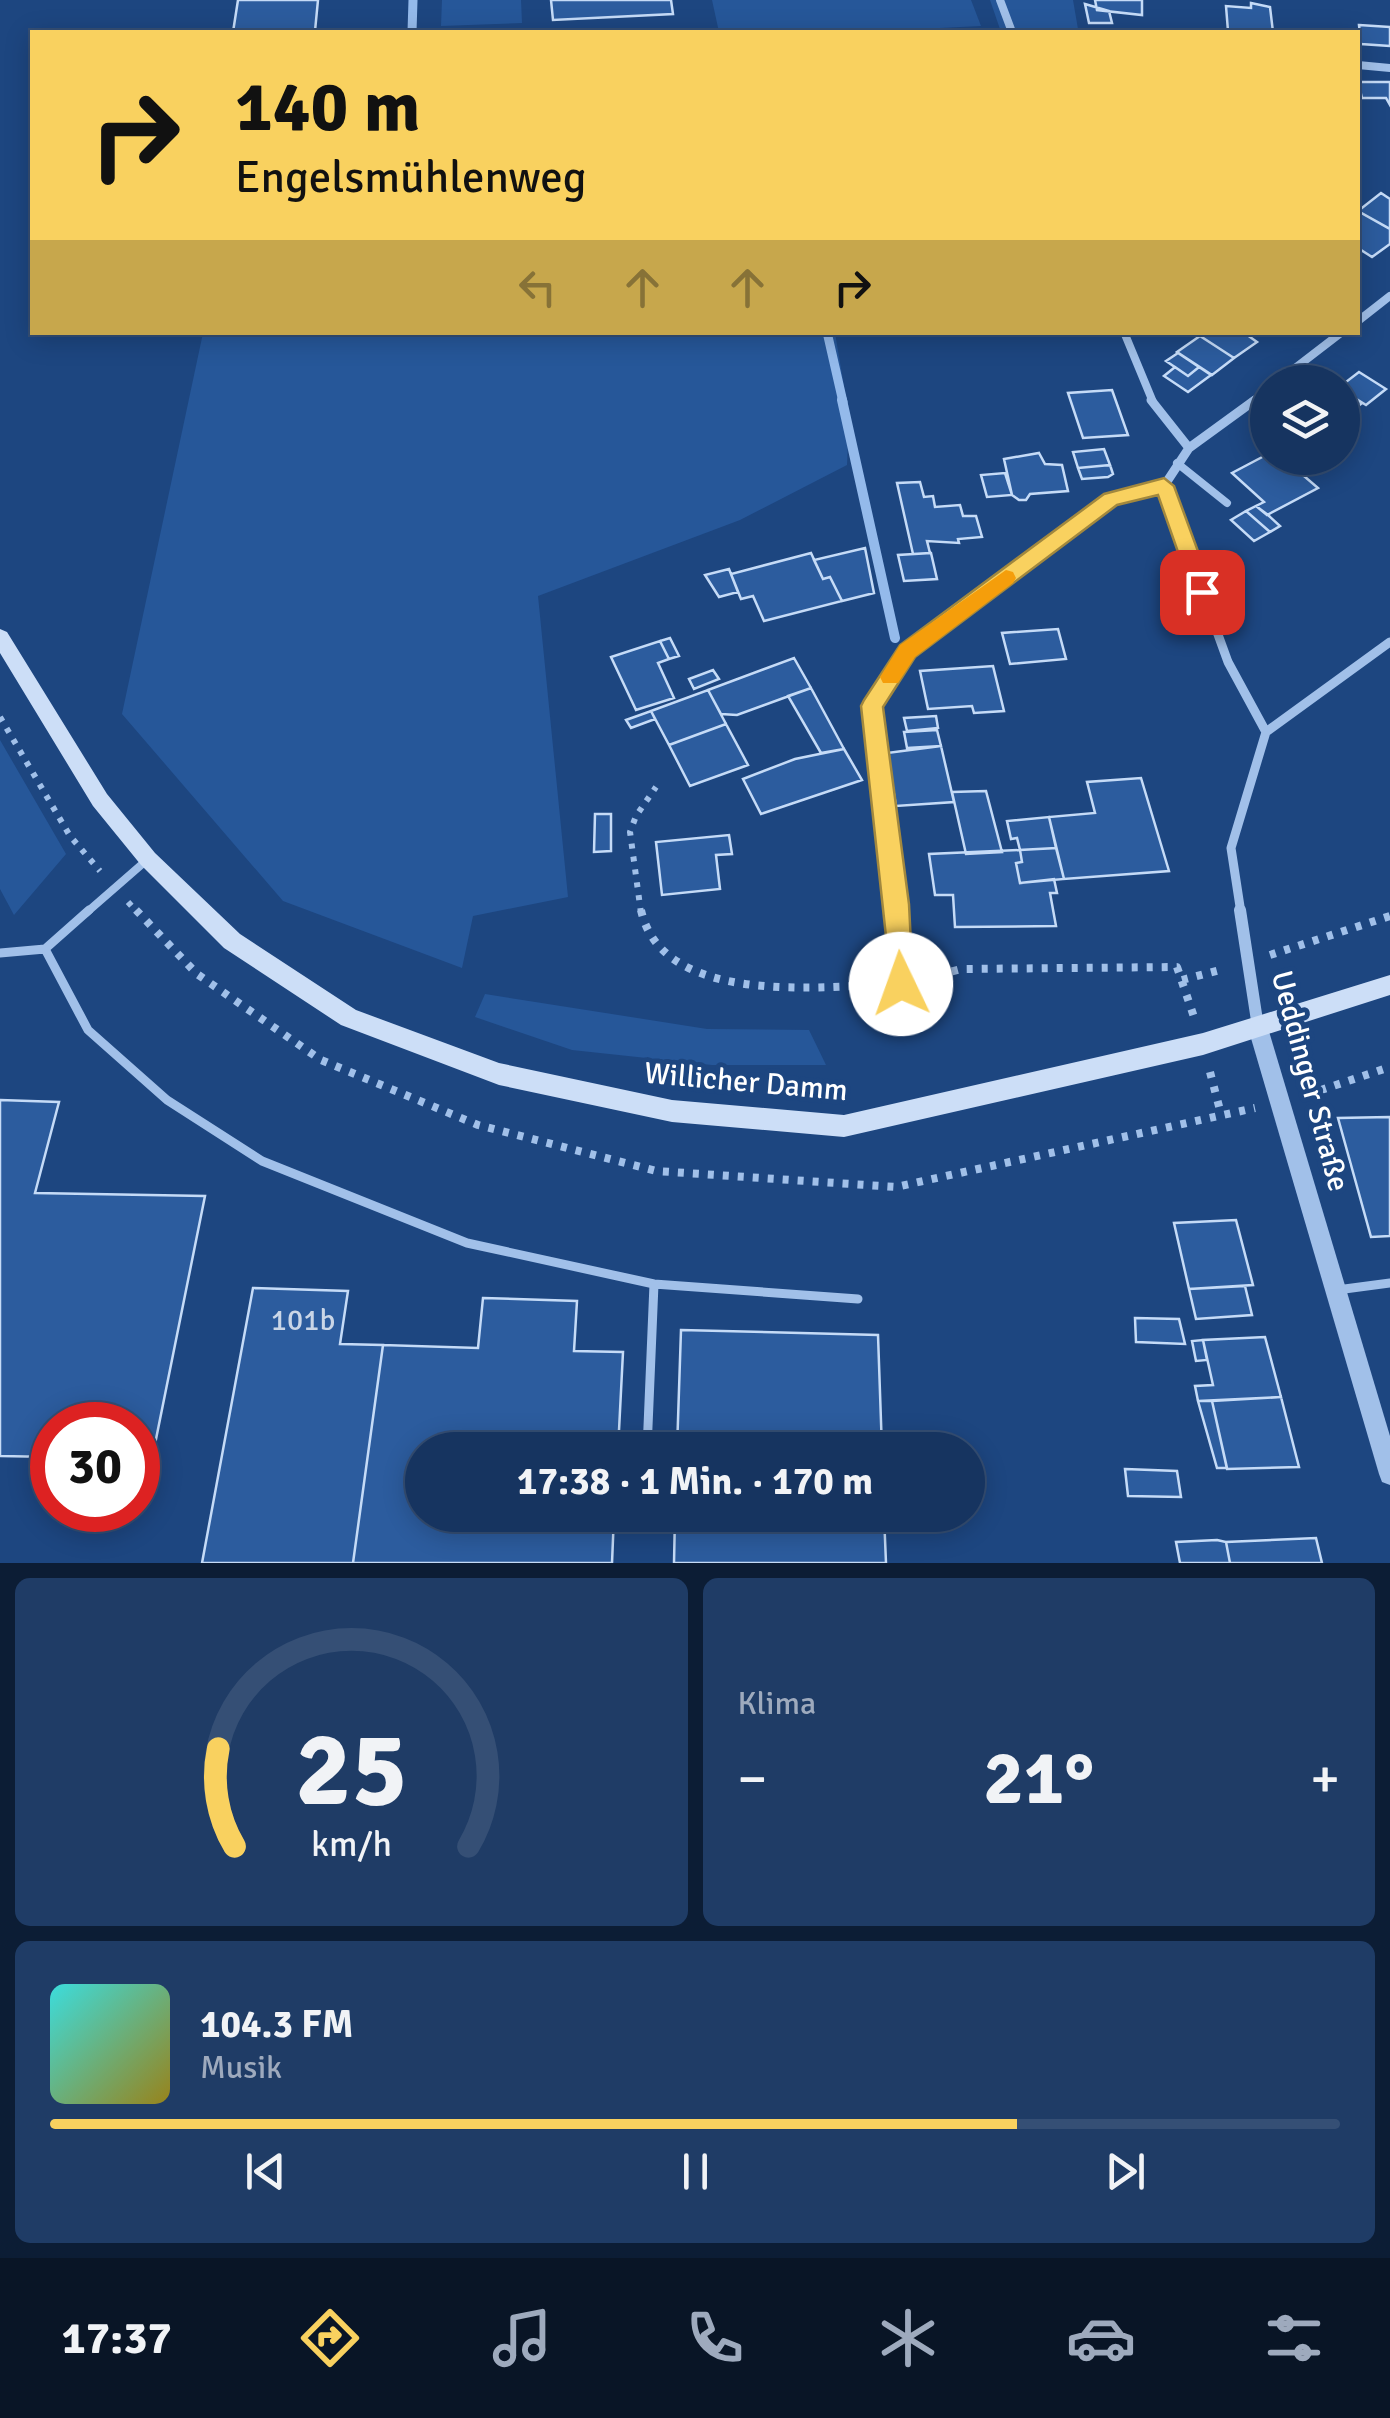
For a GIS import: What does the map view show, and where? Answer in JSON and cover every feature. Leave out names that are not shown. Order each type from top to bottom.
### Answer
[{"type":"main road","name":"Willicher Damm","points":[[0,638],[100,800],[148,859],[232,940],[349,1018],[499,1074],[672,1111],[844,1126],[1028,1087],[1258,1028],[1390,986]]},
{"type":"street","points":[[1000,0],[1011,30]]},
{"type":"street","points":[[1360,65],[1390,68]]},
{"type":"street","points":[[1360,319],[1390,296]]},
{"type":"street","points":[[1125,335],[1149,398],[1189,448]]},
{"type":"street","points":[[1299,365],[1338,335]]},
{"type":"street","points":[[901,984],[897,904],[872,706],[907,651],[1111,500],[1164,486],[1189,448],[1250,403]]},
{"type":"street","points":[[1164,486],[1228,662],[1266,732],[1390,642]]},
{"type":"street","name":"Ueddinger Straße","points":[[1266,732],[1232,848],[1246,962],[1258,1028],[1390,1474]]},
{"type":"lane","points":[[1177,463],[1227,502]]},
{"type":"lane","points":[[0,952],[45,949],[148,859]]},
{"type":"lane","points":[[45,949],[88,1030],[167,1100],[262,1160],[467,1243],[654,1284],[858,1299]]},
{"type":"lane","points":[[1337,1290],[1390,1283]]},
{"type":"lane","points":[[648,1432],[654,1284]]},
{"type":"path","points":[[656,787],[631,826],[636,900],[654,945],[688,972],[750,985],[901,984],[961,968],[1177,968],[1182,980],[1390,916]]},
{"type":"path","points":[[1282,1102],[1390,1067]]},
{"type":"shaded area","points":[[442,0],[521,0],[522,23],[441,26]]},
{"type":"shaded area","points":[[712,0],[971,0],[981,26],[899,30],[719,30]]},
{"type":"shaded area","points":[[990,0],[1073,0],[1078,29],[1000,30]]},
{"type":"shaded area","points":[[203,335],[835,335],[849,416],[847,465],[740,520],[538,596],[568,897],[473,916],[462,968],[283,901],[122,714]]},
{"type":"shaded area","points":[[0,740],[66,854],[14,915],[0,889]]},
{"type":"shaded area","points":[[485,994],[707,1029],[809,1030],[826,1065],[712,1065],[572,1050],[475,1017]]},
{"type":"building","points":[[238,0],[318,0],[315,30],[233,30]]},
{"type":"building","points":[[551,0],[671,0],[673,14],[553,20]]},
{"type":"building","points":[[1095,0],[1142,0],[1142,15],[1097,10]]},
{"type":"building","points":[[1251,3],[1270,7],[1273,30],[1228,30],[1226,6],[1251,8]]},
{"type":"building","points":[[1085,4],[1109,11],[1112,23],[1089,23]]},
{"type":"building","points":[[1359,25],[1390,27],[1390,46],[1361,44]]},
{"type":"building","points":[[1360,82],[1390,82],[1390,105],[1386,98],[1362,98]]},
{"type":"building","points":[[1381,193],[1390,199],[1390,229],[1360,212]]},
{"type":"building","points":[[1360,212],[1390,229],[1390,244],[1372,257],[1360,249]]},
{"type":"building","points":[[1199,335],[1247,335],[1257,342],[1234,358]]},
{"type":"building","points":[[1200,336],[1234,358],[1212,375],[1177,352]]},
{"type":"building","points":[[1178,353],[1199,367],[1188,376],[1166,361]]},
{"type":"building","points":[[1175,367],[1188,376],[1199,367],[1211,375],[1188,392],[1164,376]]},
{"type":"building","points":[[1360,373],[1386,389],[1366,405],[1360,401]]},
{"type":"building","points":[[1112,390],[1128,435],[1083,438],[1068,393]]},
{"type":"building","points":[[1104,449],[1110,465],[1078,468],[1073,452]]},
{"type":"building","points":[[1039,453],[1045,464],[1062,465],[1068,491],[1030,494],[1026,500],[1019,500],[1012,495],[1004,459]]},
{"type":"building","points":[[1250,464],[1250,475],[1303,475],[1318,488],[1267,515],[1256,506],[1264,502],[1232,473]]},
{"type":"building","points":[[1110,465],[1113,474],[1108,477],[1082,479],[1078,468]]},
{"type":"building","points":[[1005,473],[1012,495],[987,497],[981,475]]},
{"type":"building","points":[[920,482],[924,497],[933,496],[935,507],[960,505],[963,516],[976,516],[982,537],[958,539],[959,543],[927,541],[930,553],[913,554],[897,483]]},
{"type":"building","points":[[1256,506],[1280,526],[1270,532],[1246,511]]},
{"type":"building","points":[[1246,511],[1270,532],[1254,541],[1231,520]]},
{"type":"building","points":[[865,548],[874,593],[842,601],[830,577],[823,579],[814,560]]},
{"type":"building","points":[[811,553],[823,579],[830,577],[842,601],[764,621],[753,596],[741,599],[731,574]]},
{"type":"building","points":[[931,553],[937,579],[904,581],[898,555]]},
{"type":"building","points":[[729,569],[738,592],[719,597],[705,575]]},
{"type":"building","points":[[1058,629],[1066,659],[1010,664],[1002,633]]},
{"type":"building","points":[[670,638],[679,656],[669,659],[660,641]]},
{"type":"building","points":[[660,641],[669,659],[658,663],[674,698],[636,710],[611,657]]},
{"type":"building","points":[[794,658],[811,688],[737,715],[721,714],[708,690]]},
{"type":"building","points":[[993,666],[1004,711],[974,713],[972,706],[928,709],[920,671]]},
{"type":"building","points":[[713,670],[719,679],[694,689],[689,679]]},
{"type":"building","points":[[811,688],[844,749],[821,753],[788,696]]},
{"type":"building","points":[[708,690],[726,724],[669,745],[651,711]]},
{"type":"building","points":[[651,711],[655,719],[631,728],[626,720]]},
{"type":"building","points":[[936,716],[938,728],[907,731],[904,718]]},
{"type":"building","points":[[726,724],[748,765],[690,786],[669,745]]},
{"type":"building","points":[[937,730],[941,746],[907,748],[904,732]]},
{"type":"building","points":[[941,746],[954,802],[896,806],[887,753]]},
{"type":"building","points":[[844,749],[862,780],[761,814],[743,779],[795,759]]},
{"type":"building","points":[[1141,778],[1169,871],[1064,879],[1049,817],[1095,813],[1087,782]]},
{"type":"building","points":[[986,791],[1002,852],[966,854],[952,792]]},
{"type":"building","points":[[595,814],[611,814],[611,851],[594,852]]},
{"type":"building","points":[[1049,817],[1056,848],[1020,850],[1017,838],[1011,839],[1007,821]]},
{"type":"building","points":[[729,835],[732,854],[716,855],[720,889],[662,895],[656,842]]},
{"type":"building","points":[[1056,848],[1064,879],[1020,883],[1016,863],[1022,862],[1020,850]]},
{"type":"building","points":[[1020,850],[1022,862],[1016,863],[1020,883],[1054,879],[1057,893],[1050,893],[1056,926],[955,927],[953,895],[935,895],[929,854]]},
{"type":"building","points":[[0,1100],[59,1102],[35,1193],[205,1196],[160,1419],[160,1402],[30,1402],[30,1457],[0,1456]]},
{"type":"building","points":[[1390,1117],[1390,1236],[1371,1237],[1338,1118]]},
{"type":"building","points":[[1236,1220],[1253,1285],[1189,1289],[1174,1223]]},
{"type":"building","points":[[1245,1286],[1252,1315],[1196,1319],[1189,1289]]},
{"type":"building","points":[[253,1288],[348,1291],[340,1344],[383,1345],[353,1563],[202,1563]]},
{"type":"building","points":[[483,1298],[577,1301],[574,1351],[623,1352],[619,1432],[405,1432],[405,1532],[613,1532],[612,1563],[353,1563],[383,1345],[478,1348]]},
{"type":"building","points":[[1135,1318],[1179,1319],[1185,1344],[1136,1342]]},
{"type":"building","points":[[681,1330],[878,1335],[881,1432],[678,1432]]},
{"type":"building","points":[[1265,1337],[1281,1397],[1198,1401],[1195,1386],[1213,1385],[1203,1340]]},
{"type":"building","points":[[1203,1340],[1207,1360],[1196,1361],[1192,1341]]},
{"type":"building","points":[[1281,1397],[1299,1467],[1227,1469],[1212,1401]]},
{"type":"building","points":[[1198,1401],[1212,1401],[1227,1468],[1217,1468]]},
{"type":"building","points":[[1125,1469],[1177,1471],[1181,1497],[1128,1496]]},
{"type":"building","points":[[675,1532],[885,1532],[886,1563],[674,1563]]},
{"type":"building","points":[[1316,1538],[1322,1563],[1230,1563],[1226,1542]]},
{"type":"building","points":[[1176,1542],[1226,1542],[1230,1563],[1180,1563]]},
{"type":"waterway","points":[[412,30],[413,0]]},
{"type":"waterway","points":[[828,335],[843,402]]},
{"type":"waterway","points":[[842,400],[895,638]]},
{"type":"slow traffic","points":[[891,677],[907,651],[1006,578]]},
{"type":"route","points":[[901,984],[897,904],[872,706],[907,651],[1111,500],[1164,486],[1202,592]]}]
